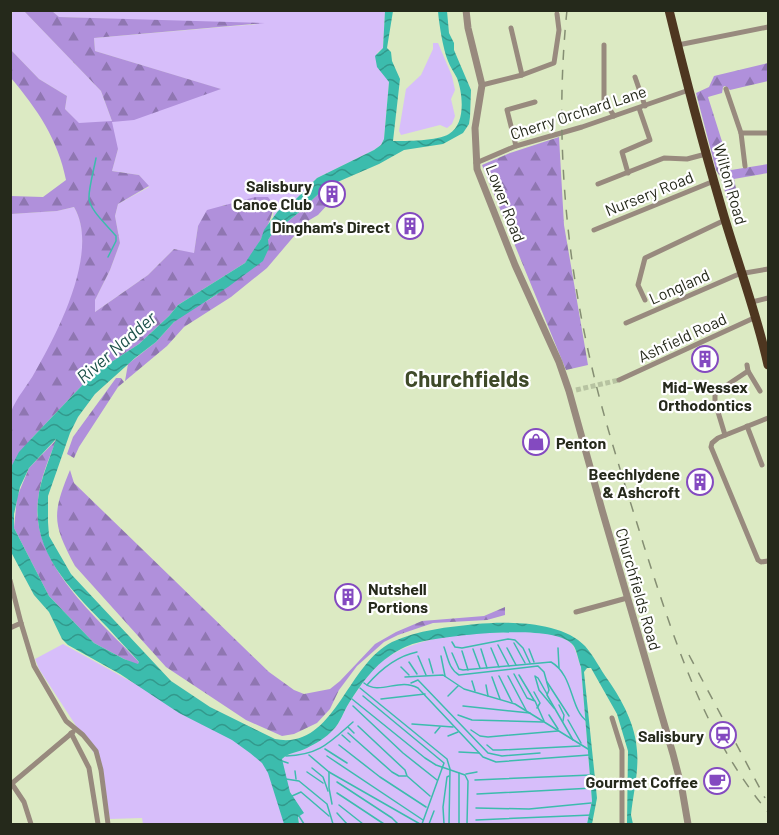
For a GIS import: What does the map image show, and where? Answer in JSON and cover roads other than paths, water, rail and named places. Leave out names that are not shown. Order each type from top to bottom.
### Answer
[{"type":"highway","name":"Wilton Road","points":[[669,10],[725,220],[757,317],[764,326],[768,364]]},
{"type":"street","name":"Lower Road","points":[[466,10],[466,22],[482,85],[475,128],[476,163],[515,265],[559,362]]},
{"type":"street","points":[[482,85],[522,75],[554,63],[559,30],[557,14]]},
{"type":"street","points":[[678,45],[768,27]]},
{"type":"street","points":[[511,28],[522,75]]},
{"type":"street","points":[[604,45],[604,100],[614,116]]},
{"type":"street","points":[[635,77],[645,106]]},
{"type":"street","points":[[726,89],[741,133],[745,166]]},
{"type":"street","name":"Cherry Orchard Lane","points":[[476,163],[516,146],[690,90]]},
{"type":"street","points":[[516,146],[507,110],[534,102]]},
{"type":"street","points":[[628,173],[622,152],[650,140],[639,108]]},
{"type":"street","points":[[741,133],[768,132]]},
{"type":"street","points":[[598,184],[664,158],[687,159],[706,154]]},
{"type":"street","name":"Nursery Road","points":[[594,230],[714,181]]},
{"type":"street","points":[[645,300],[638,285],[645,258],[725,220]]},
{"type":"street","name":"Longland","points":[[627,323],[742,273],[768,269]]},
{"type":"street","points":[[752,302],[768,298]]},
{"type":"street","name":"Ashfield Road","points":[[619,380],[757,317]]},
{"type":"street","name":"Churchfields Road","points":[[559,362],[572,390],[627,598],[673,754],[688,825]]},
{"type":"street","points":[[725,435],[715,402],[715,393],[748,368],[760,391]]},
{"type":"street","points":[[768,418],[725,435],[712,443],[711,447],[758,560],[768,561]]},
{"type":"street","points":[[747,426],[762,465]]},
{"type":"street","points":[[10,580],[34,666],[66,721],[92,744],[98,756],[108,825]]},
{"type":"street","points":[[576,612],[627,598]]},
{"type":"street","points":[[10,628],[21,623]]},
{"type":"street","points":[[612,718],[622,750],[622,825]]},
{"type":"street","points":[[31,825],[24,802],[11,784],[76,728]]},
{"type":"street","points":[[71,733],[89,768],[98,825]]},
{"type":"water","points":[[385,11],[393,11],[387,48],[391,52],[392,61],[400,79],[393,141],[430,139],[449,134],[461,116],[462,100],[457,78],[446,56],[440,29],[438,11],[447,11],[449,33],[454,43],[454,50],[471,90],[469,124],[463,133],[443,144],[404,150],[379,164],[326,187],[272,234],[268,240],[269,248],[263,261],[174,322],[156,342],[95,394],[78,417],[70,433],[48,496],[49,536],[71,574],[171,681],[210,707],[275,739],[295,739],[312,732],[326,720],[376,653],[402,638],[455,626],[489,623],[534,624],[563,632],[575,638],[588,650],[618,696],[631,723],[636,742],[637,759],[631,815],[633,824],[627,824],[628,751],[617,714],[591,668],[587,668],[584,672],[597,798],[592,824],[587,824],[592,801],[581,667],[573,645],[562,638],[524,632],[476,634],[416,643],[391,655],[373,670],[330,733],[304,750],[282,759],[290,792],[304,813],[298,817],[299,824],[284,824],[268,773],[262,763],[232,740],[179,713],[120,674],[68,645],[62,639],[49,612],[34,595],[11,552],[11,467],[19,452],[93,374],[139,344],[178,305],[245,263],[278,211],[296,199],[317,178],[381,145],[384,139],[389,82],[377,67],[375,56],[383,48]],"holes":[[[56,439],[39,492],[38,520],[42,538],[49,555],[69,586],[139,662],[138,664],[94,643],[49,596],[14,528],[14,514],[20,487],[29,468]]]},
{"type":"waterway","points":[[96,158],[89,197],[95,212],[116,236],[108,257]]},
{"type":"waterway","points":[[452,642],[455,647],[462,648],[508,639],[515,640],[523,648],[530,663]]},
{"type":"waterway","points":[[514,643],[525,663]]},
{"type":"waterway","points":[[498,645],[509,666]]},
{"type":"waterway","points":[[444,647],[451,666],[459,675],[538,666],[544,672],[549,690],[547,695],[573,740]]},
{"type":"waterway","points":[[491,648],[499,667]]},
{"type":"waterway","points":[[507,648],[516,665]]},
{"type":"waterway","points":[[558,648],[559,668]]},
{"type":"waterway","points":[[473,649],[480,668]]},
{"type":"waterway","points":[[481,649],[487,668]]},
{"type":"waterway","points":[[529,649],[534,662]]},
{"type":"waterway","points":[[462,651],[468,670]]},
{"type":"waterway","points":[[367,685],[389,664],[417,652]]},
{"type":"waterway","points":[[452,653],[459,669],[463,670],[551,662],[564,675],[577,709],[587,721]]},
{"type":"waterway","points":[[418,656],[426,675]]},
{"type":"waterway","points":[[441,656],[445,676]]},
{"type":"waterway","points":[[429,659],[433,673]]},
{"type":"waterway","points":[[409,662],[417,674]]},
{"type":"waterway","points":[[401,667],[409,675]]},
{"type":"waterway","points":[[514,674],[527,698],[535,701],[544,721]]},
{"type":"waterway","points":[[405,677],[443,675],[464,689],[515,704],[588,749]]},
{"type":"waterway","points":[[519,675],[534,700]]},
{"type":"waterway","points":[[499,676],[512,702]]},
{"type":"waterway","points":[[508,676],[526,710]]},
{"type":"waterway","points":[[547,694],[535,676],[539,690],[554,708]]},
{"type":"waterway","points":[[492,677],[500,699]]},
{"type":"waterway","points":[[411,683],[418,680],[488,753],[502,756],[540,753]]},
{"type":"waterway","points":[[472,681],[475,691]]},
{"type":"waterway","points":[[547,682],[569,716]]},
{"type":"waterway","points":[[364,683],[377,688],[404,684],[418,688],[483,757],[496,762],[589,755]]},
{"type":"waterway","points":[[486,685],[488,696]]},
{"type":"waterway","points":[[448,696],[458,686]]},
{"type":"waterway","points":[[360,688],[447,759],[450,769],[449,824]]},
{"type":"waterway","points":[[534,692],[540,703],[537,708]]},
{"type":"waterway","points":[[381,699],[425,694]]},
{"type":"waterway","points":[[363,696],[444,763],[422,824]]},
{"type":"waterway","points":[[352,699],[425,758],[436,765],[465,775],[468,781],[467,824]]},
{"type":"waterway","points":[[559,705],[564,715],[563,721]]},
{"type":"waterway","points":[[353,706],[403,753],[437,780]]},
{"type":"waterway","points":[[463,706],[530,713]]},
{"type":"waterway","points":[[458,715],[472,720],[543,722]]},
{"type":"waterway","points":[[549,715],[558,729]]},
{"type":"waterway","points":[[568,720],[581,743]]},
{"type":"waterway","points":[[286,756],[307,753],[323,746],[353,722]]},
{"type":"waterway","points":[[412,724],[453,727]]},
{"type":"waterway","points":[[358,726],[430,796]]},
{"type":"waterway","points":[[348,727],[354,733]]},
{"type":"waterway","points":[[435,733],[440,727]]},
{"type":"waterway","points":[[471,730],[480,736],[488,737],[558,731]]},
{"type":"waterway","points":[[448,736],[458,732]]},
{"type":"waterway","points":[[348,733],[392,772],[399,776],[406,776]]},
{"type":"waterway","points":[[342,735],[350,742]]},
{"type":"waterway","points":[[339,745],[380,777],[426,807]]},
{"type":"waterway","points":[[487,745],[493,750],[580,746]]},
{"type":"waterway","points":[[325,749],[347,763]]},
{"type":"waterway","points":[[459,752],[479,753]]},
{"type":"waterway","points":[[309,755],[329,772],[332,804]]},
{"type":"waterway","points":[[327,756],[423,820]]},
{"type":"waterway","points":[[282,761],[288,763]]},
{"type":"waterway","points":[[312,768],[323,777],[328,791]]},
{"type":"waterway","points":[[295,771],[296,779]]},
{"type":"waterway","points":[[307,772],[323,783]]},
{"type":"waterway","points":[[329,772],[420,824]]},
{"type":"waterway","points":[[466,774],[477,772]]},
{"type":"waterway","points":[[459,773],[459,824]]},
{"type":"waterway","points":[[475,780],[591,775]]},
{"type":"waterway","points":[[444,824],[443,807],[449,776]]},
{"type":"waterway","points":[[286,779],[299,781],[327,804],[333,824]]},
{"type":"waterway","points":[[337,782],[398,824]]},
{"type":"waterway","points":[[477,794],[593,788]]},
{"type":"waterway","points":[[292,796],[301,792],[329,816]]},
{"type":"waterway","points":[[337,793],[384,824]]},
{"type":"waterway","points":[[476,808],[529,809],[591,803]]},
{"type":"waterway","points":[[339,805],[363,824]]},
{"type":"waterway","points":[[429,824],[434,811]]},
{"type":"waterway","points":[[337,813],[347,824]]},
{"type":"waterway","points":[[476,820],[592,815]]},
{"type":"waterway","points":[[299,816],[304,824]]},
{"type":"tunnel","points":[[576,390],[619,380]]},
{"type":"railway","points":[[567,10],[562,97],[564,185],[574,273],[596,383],[644,546],[693,685],[726,751],[768,812]]},
{"type":"railway","points":[[689,655],[765,798]]},
{"type":"place","name":"Salisbury Canoe Club","points":[[332,194]]},
{"type":"place","name":"Dingham's Direct","points":[[410,226]]},
{"type":"place","name":"Mid-Wessex Orthodontics","points":[[705,359]]},
{"type":"place","name":"Penton","points":[[536,442]]},
{"type":"place","name":"Beechlydene & Ashcroft","points":[[700,482]]},
{"type":"place","name":"Nutshell Portions","points":[[348,597]]},
{"type":"place","name":"Salisbury","points":[[723,735]]},
{"type":"place","name":"Gourmet Coffee","points":[[717,781]]},
{"type":"district","name":"Churchfields","points":[[467,378]]},
{"type":"water label","name":"River Nadder","points":[[116,347]]}]
